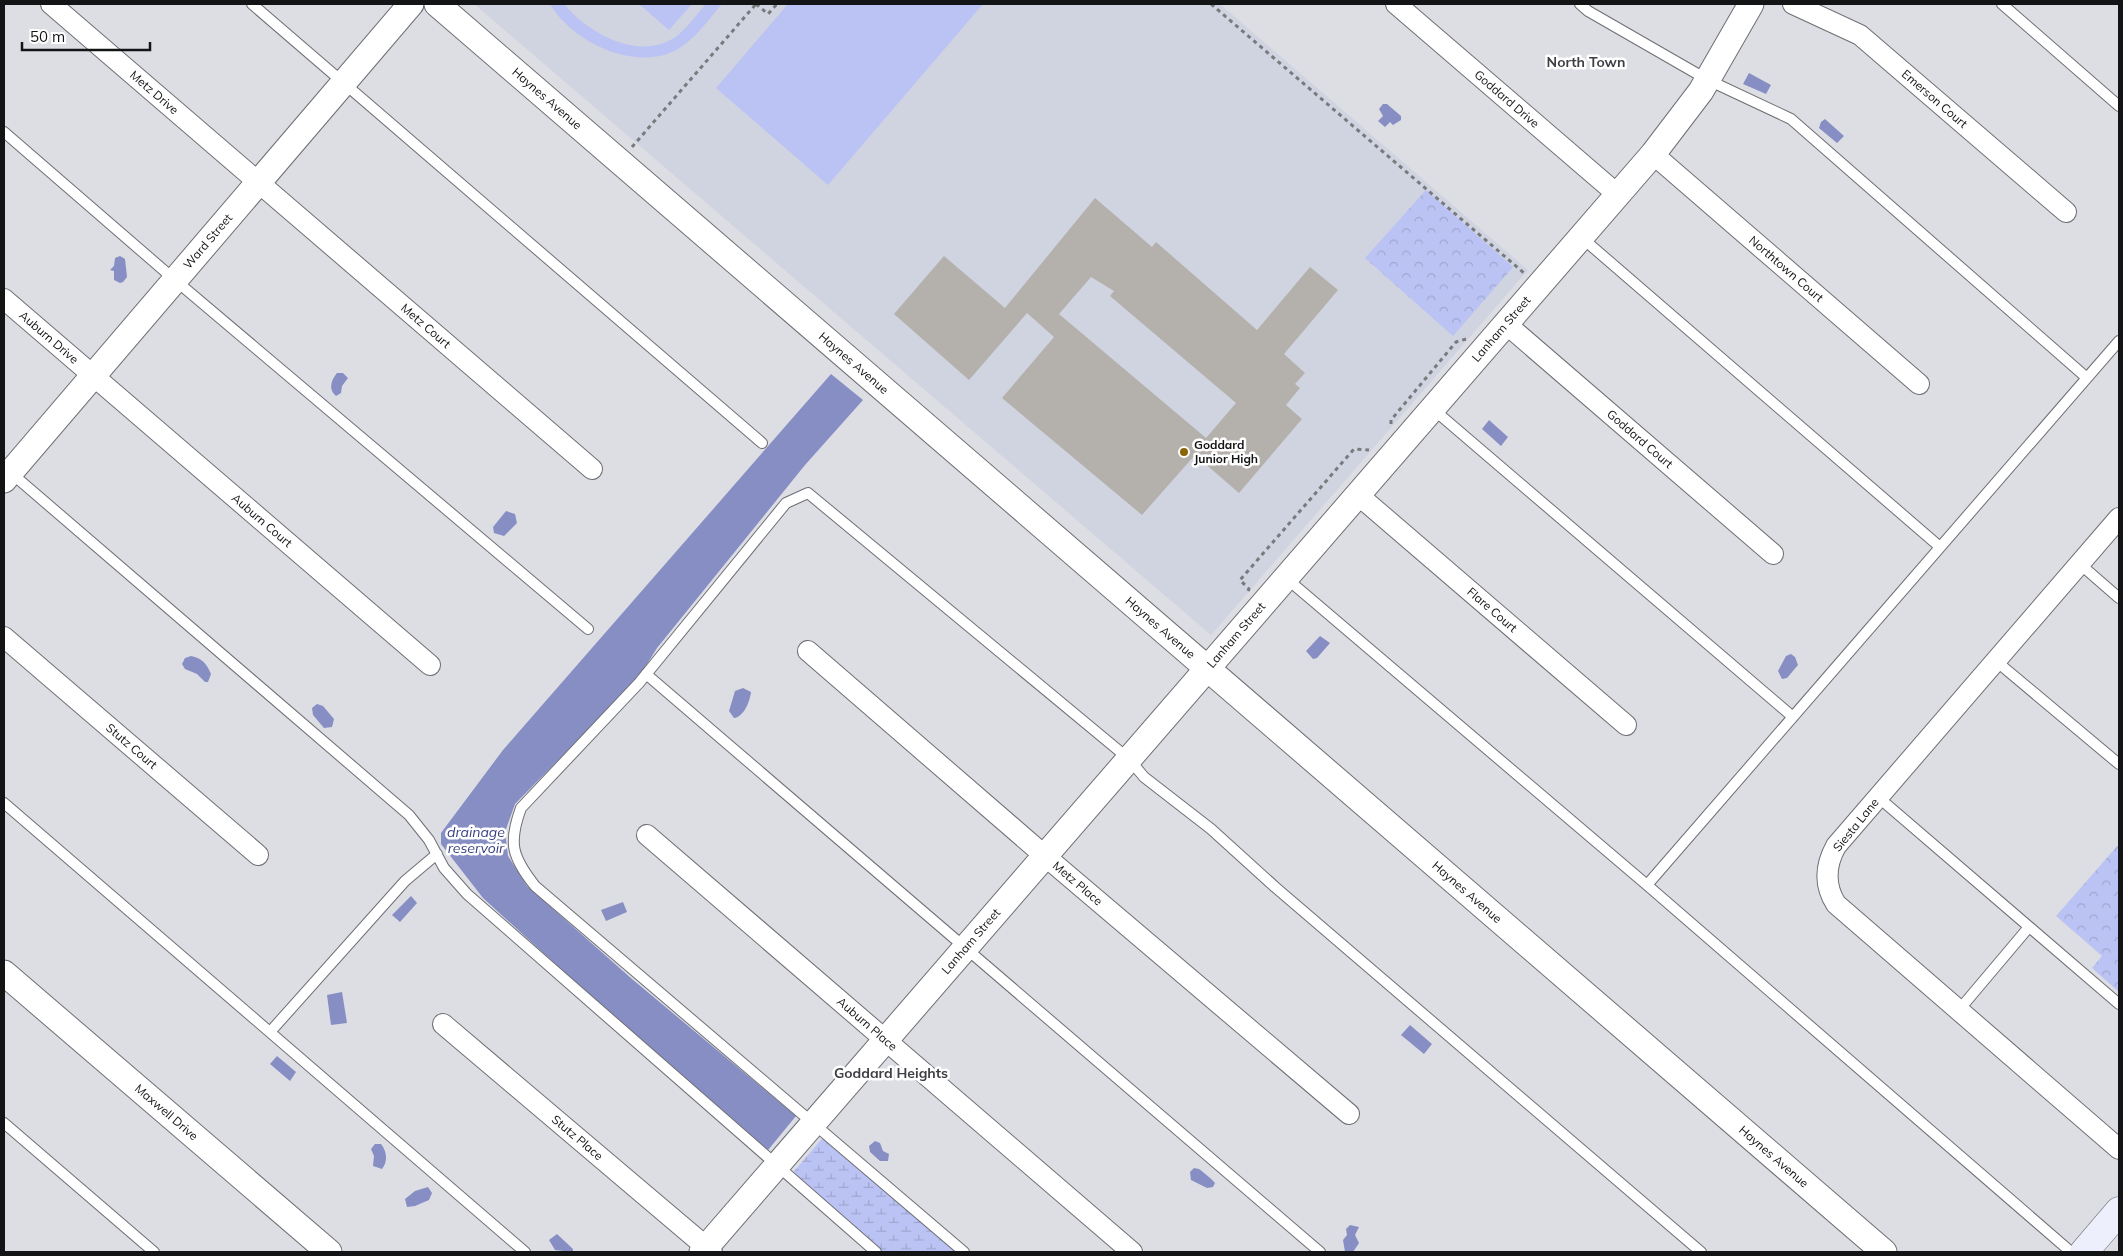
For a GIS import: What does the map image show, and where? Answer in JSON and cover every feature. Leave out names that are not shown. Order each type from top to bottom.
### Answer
[{"type":"main road","points":[[2084,1252],[2119,1211]]},
{"type":"street","name":"Metz Drive","points":[[51,4],[258,182]]},
{"type":"street","name":"Ward Street","points":[[6,473],[93,376],[412,4]]},
{"type":"street","name":"Haynes Avenue","points":[[437,4],[1884,1252]]},
{"type":"street","name":"Goddard Drive","points":[[1396,4],[1617,194]]},
{"type":"street","name":"Lanham Street","points":[[707,1251],[777,1166],[1653,154],[1684,115],[1708,80],[1750,4]]},
{"type":"street","name":"Emerson Court","points":[[1793,4],[1860,35],[2066,212]]},
{"type":"street","name":"Northtown Court","points":[[1653,154],[1920,384]]},
{"type":"street","name":"Metz Court","points":[[258,182],[592,469]]},
{"type":"street","name":"Auburn Drive","points":[[4,299],[93,376]]},
{"type":"street","name":"Goddard Court","points":[[1505,323],[1773,554]]},
{"type":"street","name":"Auburn Court","points":[[93,376],[430,665]]},
{"type":"street","name":"Flare Court","points":[[1357,494],[1626,725]]},
{"type":"street","name":"Siesta Lane","points":[[2119,518],[1832,853],[1826,872],[1831,896],[1836,904],[2119,1149]]},
{"type":"street","name":"Stutz Court","points":[[4,637],[258,855]]},
{"type":"street","name":"Metz Place","points":[[808,651],[1045,856],[1349,1114]]},
{"type":"street","name":"Auburn Place","points":[[647,835],[1132,1252]]},
{"type":"street","name":"Maxwell Drive","points":[[4,973],[329,1252]]},
{"type":"street","name":"Stutz Place","points":[[443,1024],[707,1251]]},
{"type":"lane","points":[[252,4],[762,444]]},
{"type":"lane","points":[[1580,4],[1588,11],[1708,80],[1791,118],[2087,378]]},
{"type":"lane","points":[[2002,4],[2119,106]]},
{"type":"lane","points":[[4,132],[175,280],[588,629]]},
{"type":"lane","points":[[1580,237],[1940,547]]},
{"type":"lane","points":[[1647,886],[2119,341]]},
{"type":"lane","points":[[1432,408],[1793,717]]},
{"type":"lane","points":[[6,473],[409,815],[429,840],[444,868],[467,894],[876,1252]]},
{"type":"lane","points":[[964,1252],[534,886],[522,870],[514,852],[513,830],[521,808],[646,674],[786,503],[808,493],[1129,759],[1144,777],[1211,829],[1275,888],[1701,1252]]},
{"type":"lane","points":[[2080,564],[2119,598]]},
{"type":"lane","points":[[1286,577],[2071,1252]]},
{"type":"lane","points":[[1996,661],[2119,764]]},
{"type":"lane","points":[[646,674],[967,947],[1320,1252]]},
{"type":"lane","points":[[1878,798],[2119,1004]]},
{"type":"lane","points":[[4,802],[524,1252]]},
{"type":"lane","points":[[270,1032],[405,881],[436,854]]},
{"type":"lane","points":[[1959,1010],[2029,927]]},
{"type":"lane","points":[[4,1123],[154,1252]]},
{"type":"path","points":[[632,147],[756,4],[768,14],[777,4]]},
{"type":"path","points":[[1211,4],[1524,272],[1519,278]]},
{"type":"path","points":[[624,141],[639,154]]},
{"type":"path","points":[[1392,429],[1391,420],[1456,342],[1468,338]]},
{"type":"path","points":[[1244,598],[1249,589],[1240,580],[1246,573],[1354,449],[1369,450],[1376,445]]},
{"type":"shaded area","name":"Goddard Junior High","points":[[474,4],[1220,4],[1528,270],[1211,635]]},
{"type":"green space","points":[[550,4],[564,4],[586,25],[600,34],[630,45],[645,46],[660,44],[674,38],[687,27],[706,4],[722,4],[701,29],[683,46],[660,56],[642,57],[606,50],[589,41],[560,18]]},
{"type":"green space","points":[[639,4],[692,4],[669,30]]},
{"type":"green space","points":[[788,4],[983,4],[828,185],[716,88]]},
{"type":"green space","points":[[1426,190],[1513,267],[1453,336],[1365,258]]},
{"type":"green space","points":[[2119,844],[2119,992],[2092,968],[2102,956],[2056,916]]},
{"type":"green space","points":[[826,1134],[964,1252],[877,1252],[789,1177]]},
{"type":"water","points":[[1749,73],[1771,85],[1766,94],[1743,84]]},
{"type":"water","points":[[1383,104],[1387,104],[1401,116],[1401,120],[1393,125],[1390,122],[1385,127],[1378,121],[1383,116],[1379,109]]},
{"type":"water","points":[[1825,119],[1844,136],[1837,143],[1819,128],[1821,122]]},
{"type":"water","points":[[120,256],[125,259],[127,277],[120,283],[114,280],[114,271],[110,270],[114,266],[115,258]]},
{"type":"water","points":[[337,373],[343,373],[348,378],[342,386],[341,393],[336,396],[332,391],[331,385]]},
{"type":"water","name":"drainage reservoir","points":[[831,374],[863,400],[805,465],[657,648],[627,696],[575,743],[515,804],[505,832],[508,856],[527,886],[632,979],[796,1116],[764,1155],[483,898],[441,844],[441,833],[503,750]]},
{"type":"water","points":[[1489,420],[1508,437],[1501,446],[1482,429]]},
{"type":"water","points":[[506,511],[515,514],[517,523],[504,536],[494,533],[493,527]]},
{"type":"water","points":[[1320,636],[1330,643],[1317,658],[1313,659],[1306,651]]},
{"type":"water","points":[[1791,654],[1795,657],[1798,665],[1787,678],[1782,679],[1778,671],[1786,656]]},
{"type":"water","points":[[191,656],[201,660],[208,667],[211,674],[208,682],[205,682],[197,674],[185,669],[182,664],[185,658]]},
{"type":"water","points":[[743,688],[751,692],[749,700],[744,712],[734,718],[729,711],[735,691]]},
{"type":"water","points":[[317,704],[323,706],[334,719],[332,727],[324,728],[313,715],[312,708]]},
{"type":"water","points":[[411,896],[417,903],[400,922],[392,915]]},
{"type":"water","points":[[623,902],[627,912],[606,921],[601,910]]},
{"type":"water","points":[[342,992],[347,1023],[331,1025],[327,995]]},
{"type":"water","points":[[1410,1025],[1432,1044],[1424,1054],[1401,1035]]},
{"type":"water","points":[[277,1056],[296,1072],[290,1081],[270,1064]]},
{"type":"water","points":[[875,1141],[880,1143],[883,1151],[889,1154],[888,1161],[880,1161],[870,1152],[869,1146]]},
{"type":"water","points":[[375,1144],[381,1144],[386,1153],[386,1160],[382,1169],[373,1166],[374,1156],[371,1149]]},
{"type":"water","points":[[1194,1168],[1199,1169],[1215,1183],[1213,1187],[1207,1188],[1191,1180],[1190,1172]]},
{"type":"water","points":[[428,1187],[432,1193],[429,1200],[407,1207],[405,1199],[415,1191]]},
{"type":"water","points":[[1350,1225],[1359,1227],[1355,1235],[1359,1243],[1353,1252],[1345,1252],[1343,1240],[1347,1235],[1346,1229]]},
{"type":"water","points":[[557,1234],[573,1249],[573,1252],[555,1250],[549,1240]]},
{"type":"building","points":[[1095,198],[1152,247],[1156,242],[1257,330],[1310,267],[1338,290],[1284,354],[1305,373],[1295,384],[1300,388],[1286,405],[1302,419],[1239,493],[1195,455],[1142,515],[1002,398],[1054,337],[1027,313],[969,380],[894,314],[944,256],[1005,308]],"holes":[[[1091,277],[1114,291],[1110,296],[1236,403],[1206,438],[1059,314]]]},
{"type":"place","name":"Goddard Junior High","points":[[1184,452]]},
{"type":"district","name":"North Town","points":[[1586,62]]},
{"type":"district","name":"Goddard Heights","points":[[891,1073]]}]
